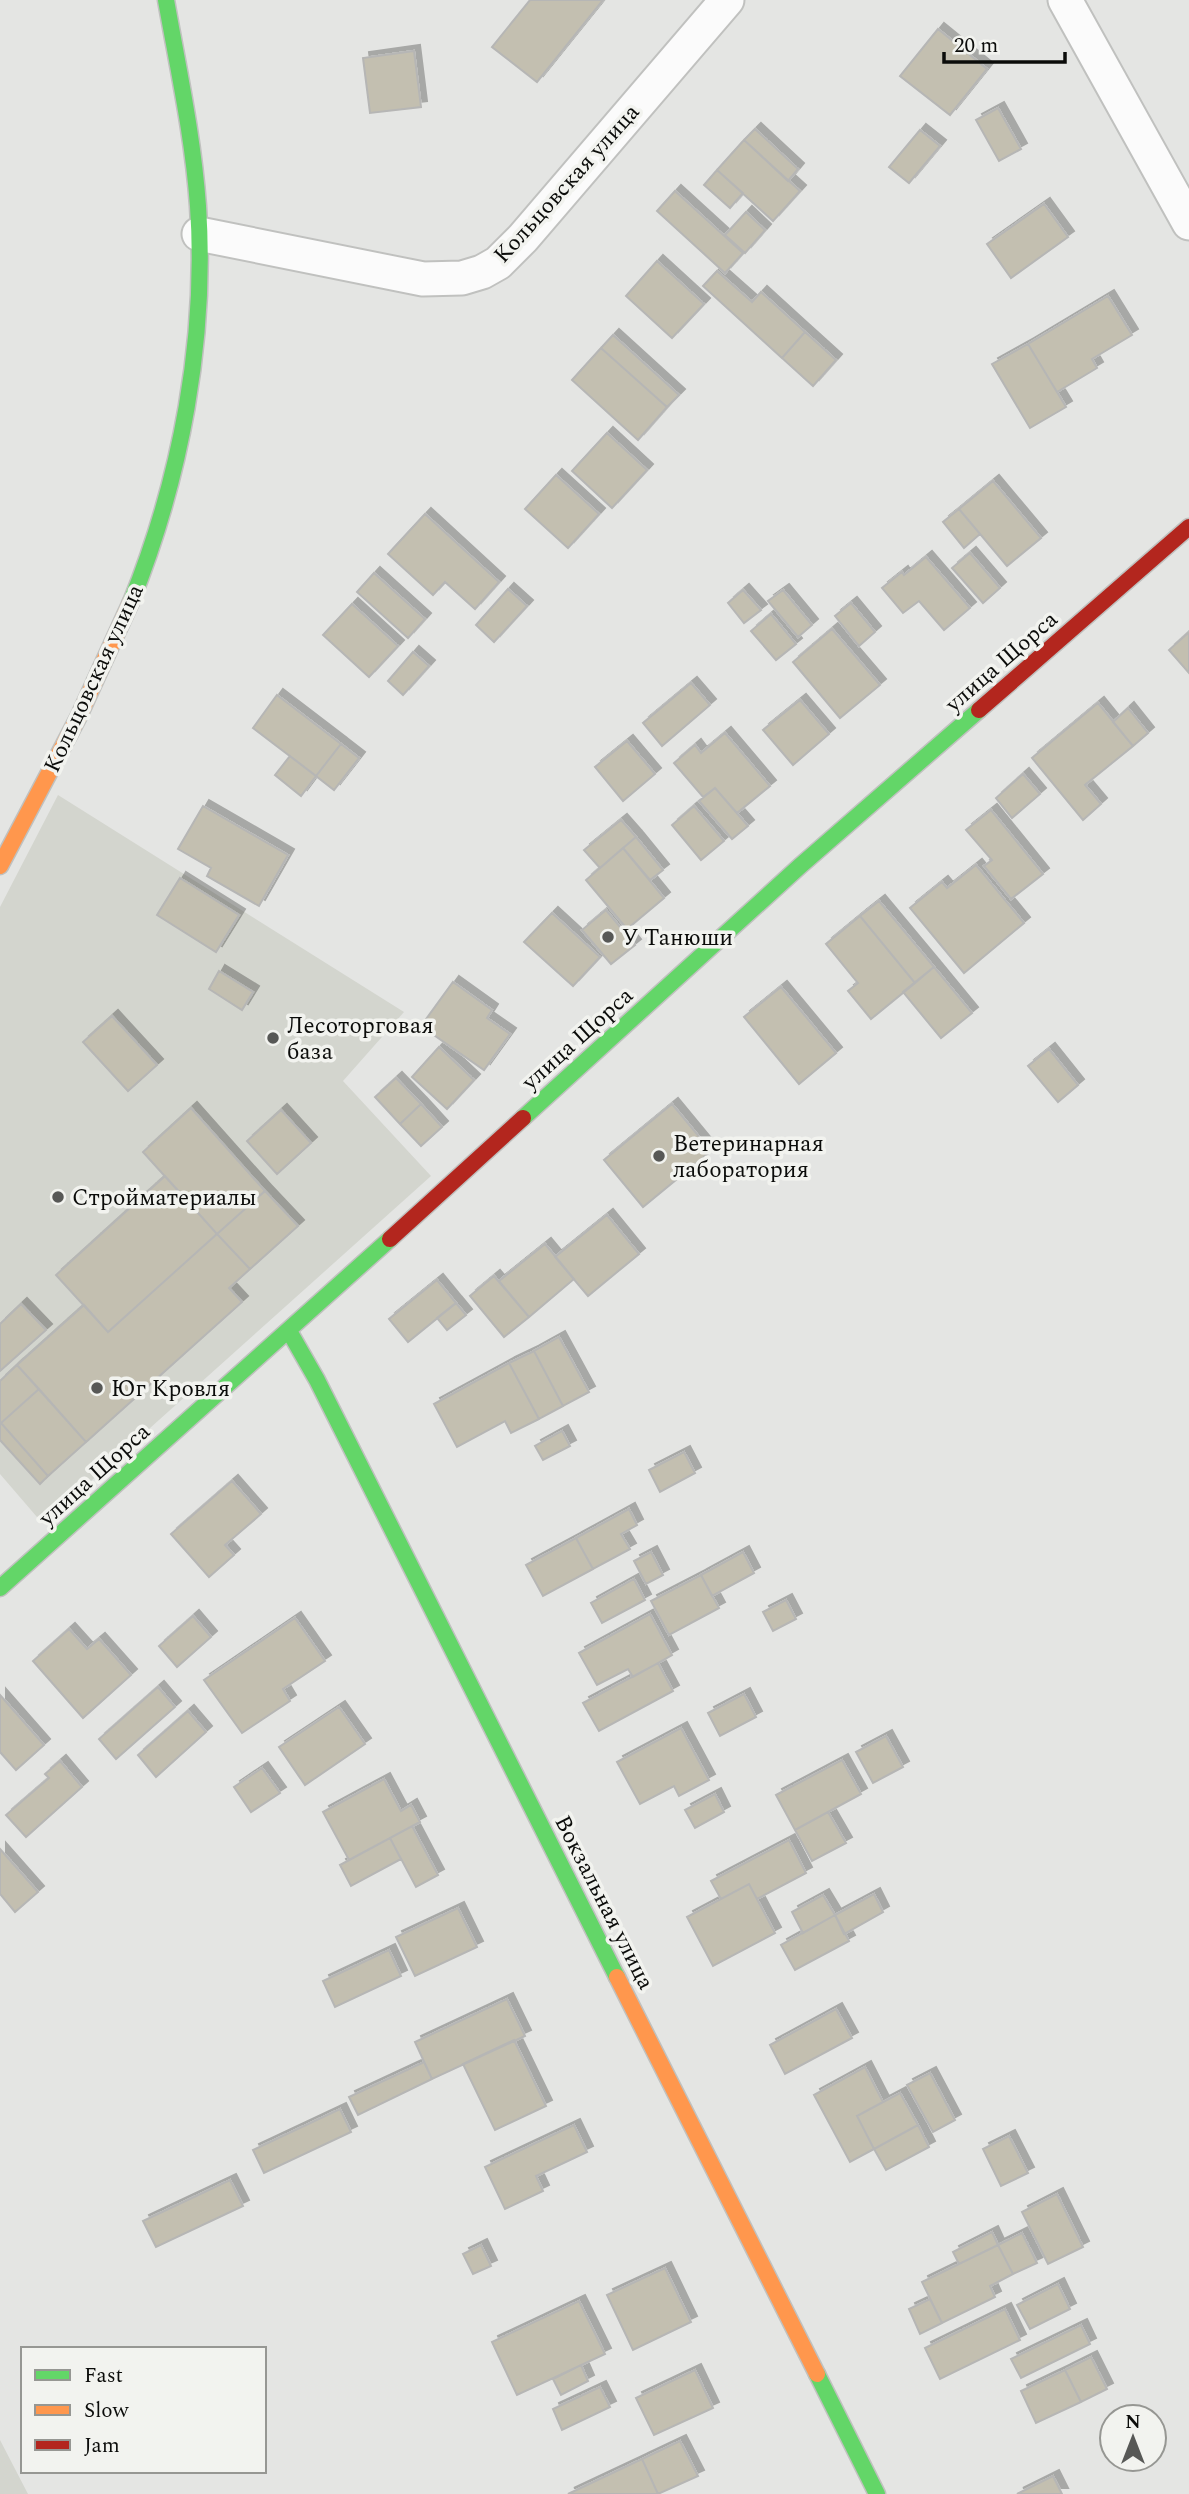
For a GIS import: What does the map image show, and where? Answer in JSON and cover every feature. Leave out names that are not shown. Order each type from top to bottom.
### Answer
[{"type":"main road","name":"Кольцовская улица","points":[[0,866],[99,677],[144,570],[181,440],[189,395],[198,291],[199,234],[188,122],[166,0]]},
{"type":"main road","name":"улица Щорса","points":[[0,1588],[289,1331],[800,866],[1189,527]]},
{"type":"main road","name":"Вокзальная улица","points":[[289,1331],[317,1380],[877,2494]]},
{"type":"street","name":"Кольцовская улица","points":[[199,234],[423,279],[462,278],[482,272],[498,263],[523,238],[727,0]]},
{"type":"street","points":[[1065,0],[1189,223]]},
{"type":"shaded area","points":[[58,795],[404,1012],[343,1081],[431,1176],[43,1524],[0,1474],[0,907]]},
{"type":"shaded area","points":[[0,2440],[28,2494],[0,2494]]},
{"type":"building","points":[[530,0],[603,0],[537,82],[492,47]]},
{"type":"building","points":[[938,29],[987,69],[950,115],[900,76]]},
{"type":"building","points":[[414,51],[421,107],[370,113],[363,58]]},
{"type":"building","points":[[998,108],[1021,149],[999,161],[976,120]]},
{"type":"building","points":[[755,129],[798,169],[788,181],[744,140]]},
{"type":"building","points":[[920,130],[940,146],[909,183],[889,167]]},
{"type":"building","points":[[744,140],[800,191],[773,221],[717,170]]},
{"type":"building","points":[[717,170],[743,193],[730,208],[704,185]]},
{"type":"building","points":[[675,191],[743,253],[725,273],[657,211]]},
{"type":"building","points":[[1044,204],[1068,237],[1011,278],[987,244]]},
{"type":"building","points":[[746,212],[765,230],[745,253],[725,235]]},
{"type":"building","points":[[657,261],[704,304],[672,338],[626,296]]},
{"type":"building","points":[[717,271],[752,302],[761,292],[805,332],[782,358],[703,286]]},
{"type":"building","points":[[1108,296],[1132,335],[1092,359],[1097,368],[1057,392],[1028,344]]},
{"type":"building","points":[[805,332],[836,360],[813,386],[782,358]]},
{"type":"building","points":[[613,335],[679,395],[667,407],[601,348]]},
{"type":"building","points":[[1028,344],[1066,407],[1030,428],[992,364]]},
{"type":"building","points":[[601,348],[667,407],[638,440],[572,380]]},
{"type":"building","points":[[607,433],[647,470],[612,508],[572,471]]},
{"type":"building","points":[[556,475],[599,514],[568,548],[525,509]]},
{"type":"building","points":[[993,481],[1041,538],[1007,566],[959,509]]},
{"type":"building","points":[[959,509],[980,534],[964,548],[943,522]]},
{"type":"building","points":[[425,514],[499,582],[475,609],[445,582],[433,595],[388,554]]},
{"type":"building","points":[[970,553],[1000,588],[983,603],[952,568]]},
{"type":"building","points":[[926,557],[970,608],[944,630],[919,601],[903,613],[882,588]]},
{"type":"building","points":[[374,573],[425,619],[408,638],[357,592]]},
{"type":"building","points":[[508,589],[527,606],[494,642],[476,625]]},
{"type":"building","points":[[743,590],[761,610],[744,623],[728,603]]},
{"type":"building","points":[[783,590],[812,625],[798,637],[768,601]]},
{"type":"building","points":[[851,603],[875,632],[859,646],[835,616]]},
{"type":"building","points":[[352,604],[398,646],[369,677],[323,635]]},
{"type":"building","points":[[771,614],[796,644],[776,660],[751,631]]},
{"type":"building","points":[[832,629],[880,685],[840,718],[793,662]]},
{"type":"building","points":[[1189,634],[1189,673],[1169,650]]},
{"type":"building","points":[[413,652],[429,666],[403,695],[388,681]]},
{"type":"building","points":[[691,683],[710,705],[662,746],[643,723]]},
{"type":"building","points":[[277,695],[341,744],[316,776],[253,728]]},
{"type":"building","points":[[800,700],[829,734],[793,765],[763,730]]},
{"type":"building","points":[[1098,703],[1133,746],[1085,785],[1101,804],[1083,820],[1032,758]]},
{"type":"building","points":[[1128,708],[1148,733],[1133,746],[1113,722]]},
{"type":"building","points":[[725,733],[770,786],[737,813],[715,788],[703,797],[674,763],[695,745],[701,753]]},
{"type":"building","points":[[627,741],[655,774],[623,801],[595,767]]},
{"type":"building","points":[[341,744],[359,758],[334,790],[316,776]]},
{"type":"building","points":[[290,756],[316,776],[301,796],[275,775]]},
{"type":"building","points":[[1023,774],[1040,794],[1012,818],[996,798]]},
{"type":"building","points":[[715,788],[748,826],[732,839],[699,801]]},
{"type":"building","points":[[203,806],[288,855],[259,906],[207,876],[211,868],[178,849]]},
{"type":"building","points":[[694,806],[724,841],[701,860],[672,825]]},
{"type":"building","points":[[991,810],[1043,874],[1011,899],[984,866],[992,860],[966,830]]},
{"type":"building","points":[[621,820],[636,837],[600,868],[584,850]]},
{"type":"building","points":[[636,837],[663,870],[650,880],[623,848]]},
{"type":"building","points":[[623,848],[664,898],[627,929],[586,880]]},
{"type":"building","points":[[976,865],[1024,923],[964,973],[910,908],[942,882],[947,888]]},
{"type":"building","points":[[180,878],[239,915],[216,952],[157,915]]},
{"type":"building","points":[[879,901],[934,967],[915,983],[860,916]]},
{"type":"building","name":"У Танюши","points":[[606,910],[635,945],[611,964],[582,930]]},
{"type":"building","points":[[552,913],[600,957],[573,986],[524,942]]},
{"type":"building","points":[[860,916],[915,983],[871,1019],[848,991],[858,983],[826,944]]},
{"type":"building","points":[[934,967],[972,1013],[941,1038],[903,992]]},
{"type":"building","points":[[219,971],[253,992],[242,1010],[209,989]]},
{"type":"building","points":[[453,982],[492,1010],[487,1018],[510,1034],[484,1070],[421,1026]]},
{"type":"building","points":[[781,987],[836,1053],[799,1084],[744,1017]]},
{"type":"building","points":[[112,1016],[157,1065],[128,1091],[83,1042]]},
{"type":"building","points":[[439,1047],[474,1080],[447,1109],[412,1077]]},
{"type":"building","points":[[1049,1049],[1078,1085],[1058,1102],[1028,1066]]},
{"type":"building","points":[[396,1078],[421,1104],[400,1124],[375,1097]]},
{"type":"building","points":[[421,1104],[442,1127],[421,1146],[400,1124]]},
{"type":"building","points":[[672,1104],[711,1151],[643,1207],[604,1160]]},
{"type":"building","points":[[191,1108],[265,1191],[217,1234],[143,1152]]},
{"type":"building","points":[[281,1110],[311,1143],[277,1174],[247,1141]]},
{"type":"building","points":[[165,1176],[217,1234],[108,1332],[56,1275]]},
{"type":"building","points":[[265,1191],[298,1226],[250,1269],[217,1234]]},
{"type":"building","points":[[607,1215],[639,1254],[588,1296],[555,1257]]},
{"type":"building","points":[[217,1234],[250,1269],[229,1288],[242,1302],[86,1442],[17,1365],[84,1305],[108,1332]]},
{"type":"building","points":[[545,1244],[574,1279],[529,1317],[499,1281]]},
{"type":"building","points":[[494,1276],[529,1317],[504,1337],[470,1296]]},
{"type":"building","points":[[437,1280],[456,1303],[408,1342],[389,1319]]},
{"type":"building","points":[[456,1303],[466,1315],[447,1330],[437,1318]]},
{"type":"building","points":[[21,1304],[46,1330],[0,1371],[0,1324]]},
{"type":"building","points":[[559,1337],[589,1392],[563,1406],[534,1351]]},
{"type":"building","points":[[534,1351],[563,1406],[539,1419],[509,1363]]},
{"type":"building","points":[[509,1363],[539,1419],[511,1433],[505,1421],[457,1447],[434,1404]]},
{"type":"building","points":[[17,1365],[39,1389],[1,1423],[48,1476],[40,1484],[0,1440],[0,1381]]},
{"type":"building","points":[[39,1389],[86,1442],[48,1476],[1,1423]]},
{"type":"building","points":[[562,1431],[570,1446],[543,1460],[535,1446]]},
{"type":"building","points":[[684,1452],[695,1473],[660,1492],[649,1470]]},
{"type":"building","points":[[232,1481],[261,1514],[225,1545],[234,1555],[209,1577],[171,1534]]},
{"type":"building","points":[[629,1509],[637,1525],[621,1534],[630,1549],[593,1569],[576,1538]]},
{"type":"building","points":[[576,1538],[593,1569],[543,1596],[526,1565]]},
{"type":"building","points":[[651,1552],[663,1575],[646,1584],[634,1561]]},
{"type":"building","points":[[743,1552],[754,1573],[712,1596],[701,1575]]},
{"type":"building","points":[[701,1575],[719,1608],[669,1635],[651,1601]]},
{"type":"building","points":[[634,1579],[645,1600],[602,1623],[591,1603]]},
{"type":"building","points":[[786,1600],[796,1619],[773,1631],[763,1612]]},
{"type":"building","points":[[650,1614],[672,1655],[633,1677],[628,1669],[597,1685],[579,1653]]},
{"type":"building","points":[[193,1616],[211,1637],[177,1667],[159,1646]]},
{"type":"building","points":[[295,1618],[325,1661],[283,1689],[290,1701],[242,1733],[204,1680]]},
{"type":"building","points":[[69,1629],[87,1649],[99,1639],[131,1675],[83,1718],[33,1661]]},
{"type":"building","points":[[658,1663],[673,1691],[599,1731],[583,1703]]},
{"type":"building","points":[[158,1687],[175,1707],[116,1759],[99,1739]]},
{"type":"building","points":[[744,1694],[756,1717],[720,1736],[708,1713]]},
{"type":"building","points":[[0,1695],[44,1745],[16,1770],[0,1752]]},
{"type":"building","points":[[339,1707],[365,1744],[305,1785],[279,1747]]},
{"type":"building","points":[[188,1711],[206,1732],[156,1777],[138,1755]]},
{"type":"building","points":[[681,1728],[709,1780],[679,1796],[674,1786],[640,1804],[617,1762]]},
{"type":"building","points":[[886,1736],[903,1767],[873,1783],[856,1752]]},
{"type":"building","points":[[842,1760],[861,1794],[795,1830],[776,1795]]},
{"type":"building","points":[[60,1761],[82,1787],[26,1837],[6,1815],[49,1778],[45,1774]]},
{"type":"building","points":[[262,1768],[280,1793],[251,1812],[234,1787]]},
{"type":"building","points":[[384,1779],[401,1811],[411,1805],[420,1822],[349,1860],[323,1812]]},
{"type":"building","points":[[715,1794],[724,1812],[695,1828],[685,1810]]},
{"type":"building","points":[[828,1812],[846,1843],[812,1861],[795,1830]]},
{"type":"building","points":[[412,1826],[438,1875],[416,1887],[390,1838]]},
{"type":"building","points":[[390,1838],[401,1859],[351,1886],[340,1865]]},
{"type":"building","points":[[789,1840],[806,1873],[757,1899],[749,1884],[721,1899],[711,1881]]},
{"type":"building","points":[[0,1849],[38,1892],[15,1912],[0,1894]]},
{"type":"building","points":[[749,1884],[775,1933],[713,1966],[687,1917]]},
{"type":"building","points":[[874,1894],[883,1912],[844,1934],[835,1915]]},
{"type":"building","points":[[823,1895],[835,1915],[803,1933],[792,1912]]},
{"type":"building","points":[[458,1908],[477,1947],[415,1976],[396,1937]]},
{"type":"building","points":[[835,1915],[849,1941],[795,1970],[781,1945]]},
{"type":"building","points":[[389,1950],[401,1976],[335,2007],[323,1981]]},
{"type":"building","points":[[507,1999],[525,2036],[432,2079],[415,2042]]},
{"type":"building","points":[[836,2009],[852,2038],[785,2074],[770,2045]]},
{"type":"building","points":[[514,2040],[546,2106],[495,2130],[463,2064]]},
{"type":"building","points":[[424,2062],[432,2079],[358,2115],[349,2097]]},
{"type":"building","points":[[865,2067],[883,2102],[857,2116],[874,2149],[850,2162],[814,2095]]},
{"type":"building","points":[[930,2073],[955,2120],[933,2132],[907,2085]]},
{"type":"building","points":[[900,2093],[918,2125],[874,2149],[857,2116]]},
{"type":"building","points":[[340,2109],[351,2132],[264,2173],[253,2150]]},
{"type":"building","points":[[574,2125],[587,2152],[536,2176],[543,2191],[505,2209],[485,2167]]},
{"type":"building","points":[[918,2125],[929,2147],[886,2170],[874,2149]]},
{"type":"building","points":[[1009,2136],[1028,2173],[1001,2186],[983,2149]]},
{"type":"building","points":[[230,2180],[243,2206],[156,2247],[143,2221]]},
{"type":"building","points":[[1057,2194],[1083,2247],[1048,2264],[1022,2212]]},
{"type":"building","points":[[992,2232],[998,2245],[959,2264],[953,2252]]},
{"type":"building","points":[[1022,2233],[1037,2263],[1013,2274],[998,2245]]},
{"type":"building","points":[[481,2245],[491,2266],[473,2274],[463,2254]]},
{"type":"building","points":[[998,2245],[1013,2274],[990,2286],[995,2297],[942,2323],[922,2282]]},
{"type":"building","points":[[665,2268],[691,2322],[633,2350],[607,2295]]},
{"type":"building","points":[[1058,2284],[1070,2309],[1030,2329],[1017,2305]]},
{"type":"building","points":[[930,2299],[942,2323],[920,2334],[909,2309]]},
{"type":"building","points":[[579,2301],[605,2354],[517,2395],[492,2342]]},
{"type":"building","points":[[1005,2309],[1020,2340],[940,2379],[925,2348]]},
{"type":"building","points":[[1081,2325],[1090,2344],[1021,2378],[1011,2359]]},
{"type":"building","points":[[1091,2357],[1107,2389],[1081,2402],[1065,2370]]},
{"type":"building","points":[[581,2365],[588,2381],[561,2395],[553,2379]]},
{"type":"building","points":[[695,2370],[713,2408],[654,2435],[636,2398]]},
{"type":"building","points":[[1065,2370],[1081,2402],[1036,2423],[1021,2391]]},
{"type":"building","points":[[600,2387],[610,2407],[562,2430],[553,2409]]},
{"type":"building","points":[[680,2441],[698,2476],[658,2494],[642,2459]]},
{"type":"building","points":[[642,2459],[658,2494],[568,2494]]},
{"type":"building","points":[[1053,2476],[1062,2494],[1017,2494]]},
{"type":"traffic: fast","points":[[131,602],[149,555],[177,457],[187,407],[198,307],[200,256],[196,180],[166,0]]},
{"type":"traffic: fast","points":[[523,1118],[800,866],[979,710]]},
{"type":"traffic: fast","points":[[0,1588],[390,1239]]},
{"type":"traffic: fast","points":[[289,1331],[317,1380],[617,1977]]},
{"type":"traffic: fast","points":[[817,2374],[877,2494]]},
{"type":"traffic: slow","points":[[0,866],[79,716],[131,602]]},
{"type":"traffic: slow","points":[[617,1977],[817,2374]]},
{"type":"traffic: jam","points":[[979,710],[1189,527]]},
{"type":"traffic: jam","points":[[390,1239],[523,1118]]},
{"type":"place","name":"У Танюши","points":[[608,937]]},
{"type":"place","name":"Лесоторговая база","points":[[273,1038]]},
{"type":"place","name":"Ветеринарная лаборатория","points":[[659,1156]]},
{"type":"place","name":"Стройматериалы","points":[[58,1197]]},
{"type":"place","name":"Юг Кровля","points":[[97,1388]]}]
